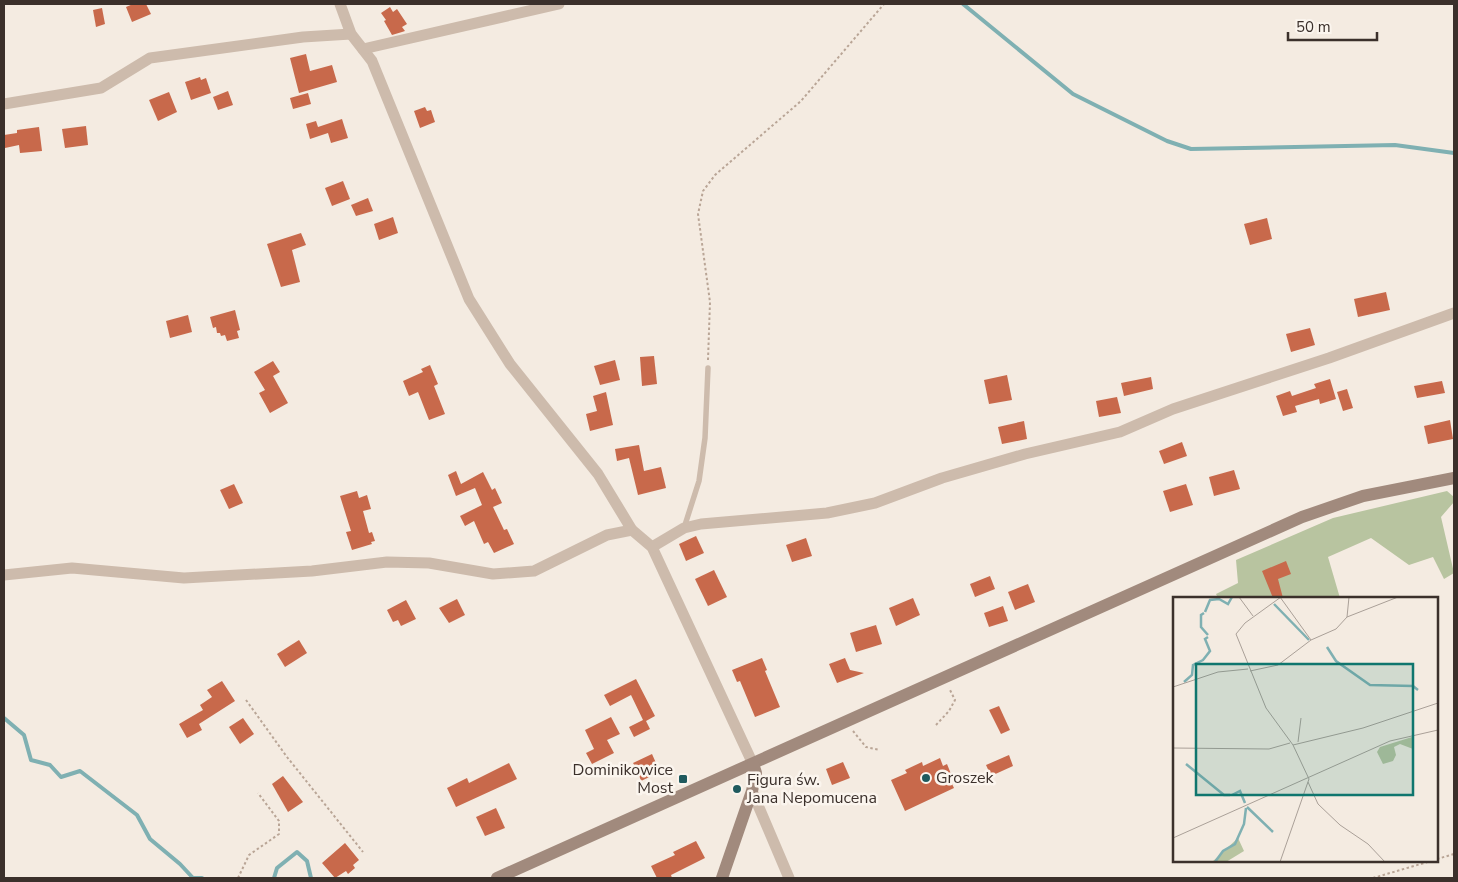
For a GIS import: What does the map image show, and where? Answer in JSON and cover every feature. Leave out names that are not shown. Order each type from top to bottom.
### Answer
[{"type":"main road","points":[[497,878],[1330,506],[1363,496],[1454,478]]},
{"type":"main road","points":[[722,878],[752,791],[756,773],[753,764]]},
{"type":"street","points":[[340,4],[351,34],[372,61],[469,299],[510,364],[598,474],[632,530],[652,547],[753,764]]},
{"type":"street","points":[[364,49],[559,4]]},
{"type":"street","points":[[4,104],[101,88],[150,58],[303,37],[351,34]]},
{"type":"street","points":[[652,547],[684,528],[701,524],[828,513],[875,503],[942,478],[1120,432],[1173,409],[1328,358],[1454,313]]},
{"type":"street","points":[[4,575],[72,568],[184,578],[312,571],[387,562],[429,563],[493,574],[534,571],[607,535],[632,530]]},
{"type":"street","points":[[752,791],[789,878]]},
{"type":"lane","points":[[684,528],[699,481],[705,438],[708,368]]},
{"type":"path","points":[[708,368],[710,302],[698,214],[703,191],[715,175],[800,101],[884,4]]},
{"type":"path","points":[[936,726],[950,711],[955,700],[944,677]]},
{"type":"path","points":[[246,700],[287,757],[363,852]]},
{"type":"path","points":[[848,720],[855,736],[866,747],[880,750]]},
{"type":"path","points":[[238,878],[249,855],[279,834],[279,821],[258,793]]},
{"type":"path","points":[[1438,859],[1454,854]]},
{"type":"path","points":[[1374,878],[1428,862]]},
{"type":"green space","points":[[1447,491],[1454,497],[1454,502],[1441,517],[1454,573],[1444,579],[1433,557],[1409,565],[1371,538],[1328,557],[1340,597],[1218,597],[1216,594],[1238,583],[1236,560],[1333,518]]},
{"type":"building","points":[[133,4],[146,4],[151,14],[132,22],[126,7]]},
{"type":"building","points":[[390,7],[393,12],[397,9],[407,24],[402,27],[405,31],[392,35],[381,13]]},
{"type":"building","points":[[102,8],[105,24],[96,27],[93,10]]},
{"type":"building","points":[[306,54],[310,71],[332,65],[337,82],[299,93],[290,58]]},
{"type":"building","points":[[200,77],[201,80],[206,78],[211,93],[191,100],[185,82]]},
{"type":"building","points":[[228,91],[233,105],[218,110],[213,97]]},
{"type":"building","points":[[169,92],[177,112],[158,121],[149,100]]},
{"type":"building","points":[[308,93],[311,104],[293,109],[290,98]]},
{"type":"building","points":[[425,107],[427,111],[431,110],[435,122],[420,128],[414,111]]},
{"type":"building","points":[[342,119],[348,138],[331,143],[328,133],[310,139],[306,124],[316,121],[318,127]]},
{"type":"building","points":[[86,126],[88,145],[65,148],[62,129]]},
{"type":"building","points":[[39,127],[42,151],[20,153],[19,145],[5,148],[4,135],[17,133],[17,130]]},
{"type":"building","points":[[343,181],[350,199],[332,206],[325,188]]},
{"type":"building","points":[[368,198],[373,211],[356,216],[351,205]]},
{"type":"building","points":[[393,217],[398,233],[379,240],[374,224]]},
{"type":"building","points":[[1267,218],[1272,239],[1250,245],[1244,224]]},
{"type":"building","points":[[301,233],[306,245],[292,250],[300,282],[281,287],[267,244]]},
{"type":"building","points":[[1386,292],[1390,310],[1358,317],[1354,299]]},
{"type":"building","points":[[235,310],[240,330],[237,331],[239,338],[227,341],[225,335],[221,336],[220,333],[217,333],[216,327],[213,328],[210,317]]},
{"type":"building","points":[[188,315],[192,332],[170,338],[166,321]]},
{"type":"building","points":[[1310,328],[1315,345],[1291,352],[1286,334]]},
{"type":"building","points":[[654,356],[657,384],[642,386],[640,357]]},
{"type":"building","points":[[615,360],[620,380],[600,385],[594,366]]},
{"type":"building","points":[[273,361],[280,372],[273,376],[288,403],[270,413],[259,393],[265,390],[254,372]]},
{"type":"building","points":[[430,365],[438,384],[434,386],[445,414],[429,420],[418,392],[409,396],[403,381],[423,372],[421,369]]},
{"type":"building","points":[[1007,375],[1012,400],[989,404],[984,380]]},
{"type":"building","points":[[1151,377],[1153,389],[1124,396],[1121,383]]},
{"type":"building","points":[[1330,379],[1336,399],[1320,404],[1319,399],[1295,406],[1297,412],[1283,416],[1276,396],[1290,391],[1292,396],[1316,388],[1314,384]]},
{"type":"building","points":[[1442,381],[1445,393],[1417,398],[1414,386]]},
{"type":"building","points":[[1347,389],[1353,408],[1343,411],[1337,392]]},
{"type":"building","points":[[606,392],[613,425],[590,431],[586,414],[597,411],[593,396]]},
{"type":"building","points":[[1117,397],[1121,413],[1099,417],[1096,401]]},
{"type":"building","points":[[1450,420],[1453,439],[1428,444],[1424,426]]},
{"type":"building","points":[[1024,421],[1027,439],[1002,444],[998,427]]},
{"type":"building","points":[[1182,442],[1187,456],[1164,464],[1159,451]]},
{"type":"building","points":[[639,445],[644,471],[661,467],[666,488],[638,495],[629,458],[617,461],[615,449]]},
{"type":"building","points":[[1234,470],[1240,489],[1214,496],[1209,477]]},
{"type":"building","points":[[456,471],[461,484],[483,472],[492,490],[495,488],[502,503],[493,507],[504,530],[507,529],[514,544],[494,553],[488,542],[484,544],[474,521],[465,526],[460,516],[482,505],[475,488],[456,496],[448,475]]},
{"type":"building","points":[[234,484],[243,503],[229,509],[220,490]]},
{"type":"building","points":[[1186,484],[1193,505],[1170,512],[1163,491]]},
{"type":"building","points":[[357,491],[359,498],[367,495],[371,509],[363,511],[369,533],[372,532],[375,541],[371,542],[372,544],[352,550],[346,532],[351,531],[340,496]]},
{"type":"building","points":[[696,536],[704,553],[686,561],[679,544]]},
{"type":"building","points":[[806,538],[812,556],[792,562],[786,545]]},
{"type":"building","points":[[1286,561],[1291,574],[1278,579],[1283,597],[1273,597],[1262,571]]},
{"type":"building","points":[[714,570],[727,597],[708,606],[695,579]]},
{"type":"building","points":[[990,576],[995,589],[975,597],[970,584]]},
{"type":"building","points":[[1028,584],[1035,602],[1015,610],[1008,592]]},
{"type":"building","points":[[913,598],[920,615],[896,626],[889,608]]},
{"type":"building","points":[[457,599],[465,615],[449,623],[439,608]]},
{"type":"building","points":[[406,600],[416,619],[401,626],[398,620],[393,622],[387,610]]},
{"type":"building","points":[[1003,606],[1008,621],[989,627],[984,613]]},
{"type":"building","points":[[876,625],[882,644],[856,652],[850,633]]},
{"type":"building","points":[[299,640],[307,653],[285,667],[277,654]]},
{"type":"building","points":[[762,658],[767,670],[765,671],[780,707],[755,717],[740,681],[737,682],[732,670]]},
{"type":"building","points":[[845,658],[850,670],[864,673],[837,683],[829,664]]},
{"type":"building","points":[[636,679],[655,716],[646,721],[650,729],[634,737],[629,727],[643,720],[631,695],[610,706],[604,695]]},
{"type":"building","points":[[222,681],[235,701],[199,724],[202,730],[187,738],[179,724],[203,710],[200,705],[212,697],[207,690]]},
{"type":"building","points":[[999,706],[1010,730],[1001,734],[989,710]]},
{"type":"building","points":[[611,717],[620,734],[607,740],[614,753],[592,764],[586,753],[594,749],[585,730]]},
{"type":"building","points":[[243,718],[254,734],[240,744],[229,727]]},
{"type":"building","points":[[652,754],[660,772],[641,781],[639,775],[636,776],[632,768],[635,766],[633,763]]},
{"type":"building","points":[[1009,755],[1013,766],[991,776],[986,765]]},
{"type":"building","points":[[940,758],[943,766],[947,764],[953,779],[950,780],[954,788],[905,811],[891,780],[907,773],[905,770],[922,762],[923,766]]},
{"type":"building","points":[[843,762],[850,778],[832,785],[826,769]]},
{"type":"building","points":[[509,763],[517,779],[456,807],[447,788],[467,778],[469,783]]},
{"type":"building","points":[[283,776],[303,802],[288,812],[272,784]]},
{"type":"building","points":[[496,808],[505,828],[485,836],[476,817]]},
{"type":"building","points":[[696,841],[705,858],[671,875],[672,878],[657,878],[651,866],[675,855],[673,852]]},
{"type":"building","points":[[345,843],[359,860],[353,865],[355,868],[348,874],[346,871],[335,878],[322,863]]},
{"type":"waterway","points":[[963,4],[1073,94],[1167,141],[1191,149],[1395,145],[1454,153]]},
{"type":"waterway","points":[[4,718],[24,735],[31,760],[50,765],[61,777],[80,771],[137,815],[150,839],[180,864],[193,878],[202,878]]},
{"type":"waterway","points":[[274,878],[277,868],[297,852],[307,861],[311,878]]},
{"type":"place","name":"Groszek","points":[[926,778]]},
{"type":"place","name":"Dominikowice Most","points":[[683,779]]},
{"type":"place","name":"Figura św. Jana Nepomucena","points":[[737,789]]}]
